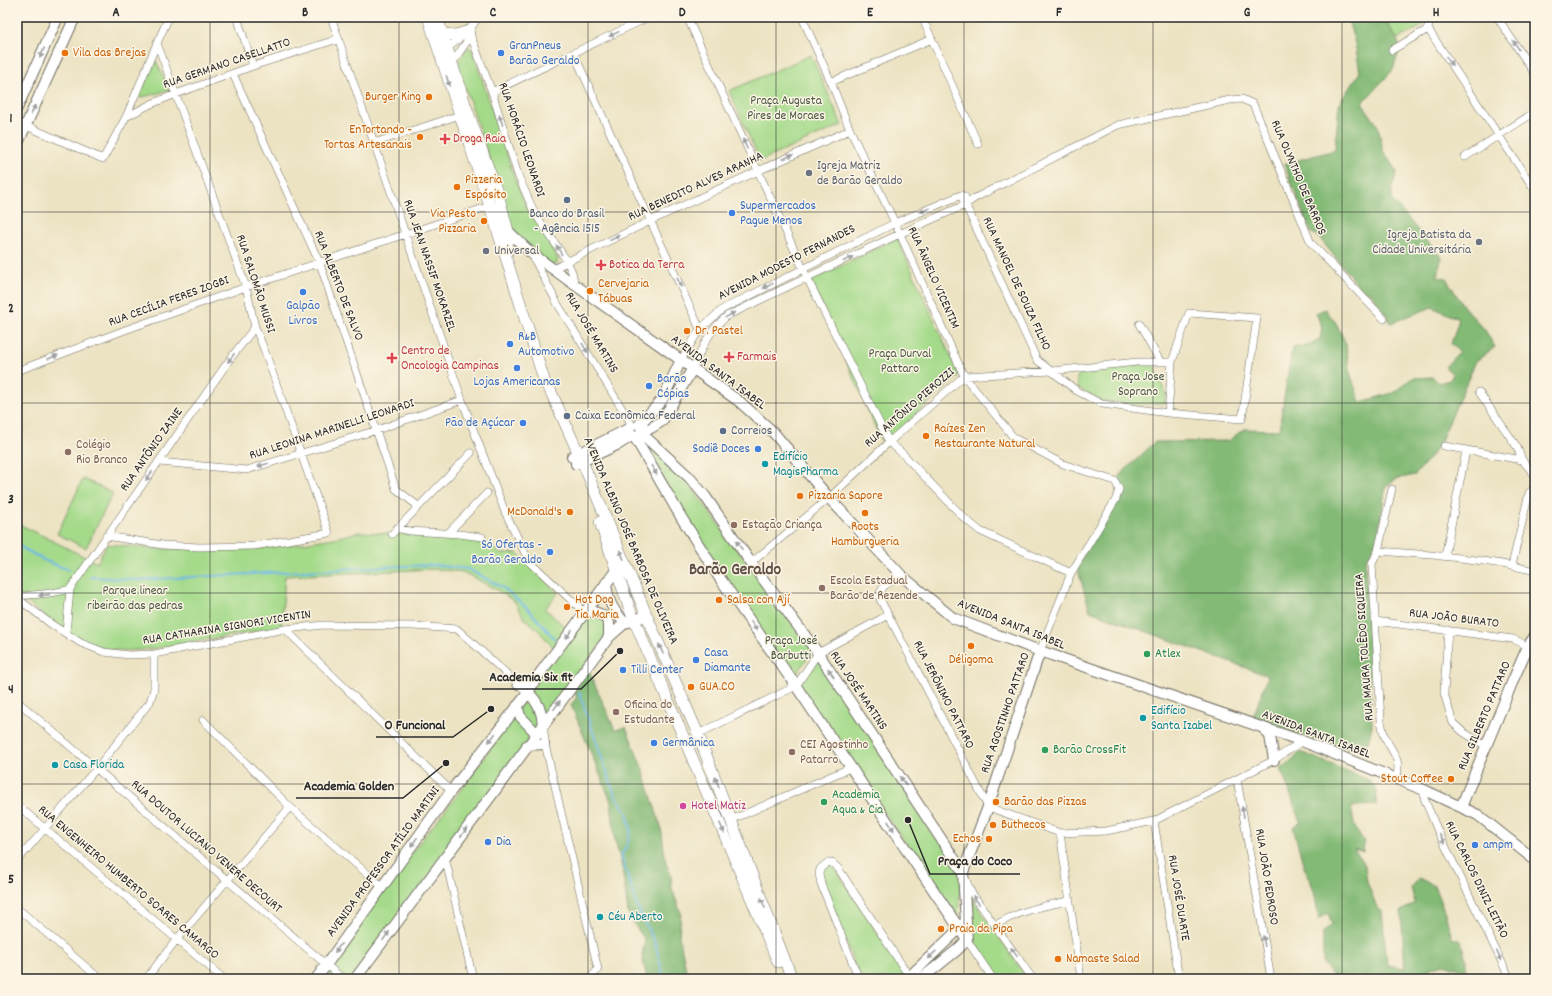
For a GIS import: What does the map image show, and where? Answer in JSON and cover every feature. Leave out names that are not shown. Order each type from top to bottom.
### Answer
[{"type":"main road","points":[[17,108],[58,17]]},
{"type":"main road","points":[[17,145],[21,124],[75,17]]},
{"type":"main road","name":"AVENIDA ALBINO JOSÉ BARBOSA DE OLIVEIRA","points":[[428,17],[444,52],[452,63],[466,107],[499,198],[508,231],[506,259]]},
{"type":"main road","name":"AVENIDA ALBINO JOSÉ BARBOSA DE OLIVEIRA","points":[[437,17],[460,115],[545,383],[544,393],[546,399],[555,423],[577,459],[637,591],[646,616],[698,734],[792,979]]},
{"type":"main road","points":[[442,34],[456,35],[469,31]]},
{"type":"main road","points":[[494,219],[508,231]]},
{"type":"main road","name":"AVENIDA SANTA ISABEL","points":[[508,231],[531,253],[740,402],[773,432],[829,498],[901,575],[953,618],[1040,651],[1302,742],[1424,790],[1478,815],[1535,860]]},
{"type":"main road","name":"AVENIDA MODESTO FERNANDES","points":[[577,459],[619,444],[636,430],[662,400],[681,360]]},
{"type":"main road","name":"AVENIDA MODESTO FERNANDES","points":[[636,430],[651,428],[662,421],[684,381],[693,368]]},
{"type":"main road","points":[[636,430],[681,517],[719,577],[852,767],[967,940],[921,979]]},
{"type":"main road","name":"RUA JOSÉ MARTINS","points":[[636,430],[689,477],[705,496],[751,563],[818,653],[963,872]]},
{"type":"main road","name":"AVENIDA ALBINO JOSÉ BARBOSA DE OLIVEIRA","points":[[577,459],[598,515],[611,576],[622,583],[630,621],[784,979]]},
{"type":"main road","points":[[611,576],[609,603],[614,612],[630,621]]},
{"type":"main road","name":"AVENIDA PROFESSOR ATÍLIO MARTINI","points":[[316,979],[451,791],[528,693],[611,576]]},
{"type":"main road","points":[[622,583],[637,591]]},
{"type":"main road","points":[[584,612],[595,612],[601,614],[609,623],[609,637]]},
{"type":"main road","points":[[355,979],[536,733],[609,637],[630,621],[646,616]]},
{"type":"main road","name":"RUA GILBERTO PATTARO","points":[[1461,807],[1528,646],[1535,636]]},
{"type":"main road","name":"RUA AGOSTINHO PATTARO","points":[[967,940],[963,872],[988,807],[1040,651]]},
{"type":"main road","points":[[518,684],[536,680]]},
{"type":"main road","points":[[528,693],[539,707],[543,724]]},
{"type":"main road","points":[[517,706],[520,716],[536,733]]},
{"type":"main road","points":[[1264,729],[1270,736],[1274,760]]},
{"type":"main road","points":[[528,745],[545,746]]},
{"type":"main road","points":[[908,978],[959,929],[965,919]]},
{"type":"street","points":[[21,124],[103,159],[126,117],[169,17]]},
{"type":"street","points":[[236,17],[253,66]]},
{"type":"street","name":"RUA JEAN NASSIF MOKARZEL","points":[[331,17],[462,400],[505,512],[529,561],[584,612]]},
{"type":"street","points":[[444,52],[469,31],[478,17]]},
{"type":"street","points":[[492,92],[649,17]]},
{"type":"street","points":[[687,17],[803,268],[889,442],[902,453],[963,517],[980,530],[1071,573]]},
{"type":"street","name":"RUA ÂNGELO VICENTIM","points":[[802,17],[832,82],[850,130],[895,223],[964,376],[1014,438],[1064,464],[1115,481]]},
{"type":"street","points":[[922,17],[978,144]]},
{"type":"street","points":[[1430,17],[1428,29],[1535,190]]},
{"type":"street","points":[[1497,17],[1535,74]]},
{"type":"street","points":[[1392,50],[1428,29]]},
{"type":"street","points":[[452,63],[468,40],[469,31]]},
{"type":"street","name":"RUA HORÁCIO LEONARDI","points":[[469,31],[492,92],[518,175],[534,212],[567,261],[572,272],[575,285]]},
{"type":"street","name":"RUA GERMANO CASELLATTO","points":[[126,117],[151,104],[176,94],[253,66],[338,39]]},
{"type":"street","points":[[832,82],[932,39]]},
{"type":"street","name":"RUA SALOMÃO MUSSI","points":[[106,536],[170,545],[199,547],[254,546],[329,533],[255,327],[246,287],[157,44]]},
{"type":"street","points":[[574,54],[700,329],[707,336]]},
{"type":"street","name":"RUA ALBERTO DE SALVO","points":[[233,74],[320,264],[396,490],[418,506]]},
{"type":"street","name":"AVENIDA MODESTO FERNANDES","points":[[693,368],[707,336],[716,325],[727,316],[899,233],[965,205],[975,198],[1118,125],[1202,105],[1242,99]]},
{"type":"street","name":"RUA OLYNTHO DE BARROS","points":[[1242,99],[1253,104],[1311,243],[1384,319]]},
{"type":"street","points":[[1465,157],[1535,112]]},
{"type":"street","points":[[374,143],[460,115]]},
{"type":"street","name":"RUA BENEDITO ALVES ARANHA","points":[[553,269],[757,171],[850,130]]},
{"type":"street","points":[[961,195],[968,198],[975,198]]},
{"type":"street","name":"AVENIDA MODESTO FERNANDES","points":[[681,360],[700,329],[722,309],[895,223],[961,195]]},
{"type":"street","name":"RUA MANOEL DE SOUZA FILHO","points":[[961,195],[1037,360],[1052,370],[1077,391],[1102,404],[1168,413],[1242,419],[1257,318],[1189,313],[1172,362]]},
{"type":"street","name":"RUA CECÍLIA FERES ZOGBI","points":[[17,371],[125,330],[246,287],[320,264],[490,206]]},
{"type":"street","name":"RUA JOSÉ MARTINS","points":[[531,253],[557,303],[636,430]]},
{"type":"street","points":[[1139,324],[1160,361]]},
{"type":"street","name":"RUA ANTÔNIO ZAINE","points":[[66,633],[70,589],[230,359],[255,327]]},
{"type":"street","name":"RUA ANTÔNIO PIEROZZI","points":[[751,563],[829,498],[889,442],[964,376],[1137,362],[1172,362]]},
{"type":"street","points":[[1168,413],[1172,362]]},
{"type":"street","points":[[1479,392],[1517,447],[1522,460],[1535,475]]},
{"type":"street","name":"RUA LEONINA MARINELLI LEONARDI","points":[[159,462],[247,470],[377,430],[462,400]]},
{"type":"street","points":[[1444,446],[1522,460]]},
{"type":"street","points":[[1445,556],[1466,451]]},
{"type":"street","points":[[392,534],[470,453]]},
{"type":"street","name":"RUA AGOSTINHO PATTARO","points":[[1040,651],[1071,573],[1116,498],[1119,489],[1115,481]]},
{"type":"street","points":[[1512,565],[1529,493],[1535,487]]},
{"type":"street","name":"RUA MAURA TOLÊDO SIQUEIRA","points":[[1392,489],[1378,551],[1372,564],[1381,721],[1384,736],[1394,752],[1399,769],[1396,780]]},
{"type":"street","points":[[448,533],[487,493]]},
{"type":"street","points":[[397,528],[410,532],[448,533],[482,537]]},
{"type":"street","points":[[1378,551],[1445,556],[1512,565],[1535,571]]},
{"type":"street","name":"RUA JERÔNIMO PATTARO","points":[[901,575],[884,586],[879,595],[988,807]]},
{"type":"street","points":[[17,597],[56,593],[70,589]]},
{"type":"street","name":"RUA CATHARINA SIGNORI VICENTIN","points":[[17,597],[81,643],[104,652],[129,655],[154,654],[285,629],[324,625],[413,626],[457,629],[528,693]]},
{"type":"street","points":[[698,734],[796,686],[818,653],[888,615]]},
{"type":"street","name":"RUA JOÃO BURATO","points":[[1375,621],[1513,639],[1528,646]]},
{"type":"street","points":[[285,629],[451,791]]},
{"type":"street","points":[[1448,630],[1444,694],[1452,723],[1463,732],[1486,746]]},
{"type":"street","points":[[17,861],[150,702],[154,689],[154,654]]},
{"type":"street","name":"RUA DOUTOR LUCIANO VENERE DECOURT","points":[[17,701],[343,979]]},
{"type":"street","points":[[203,720],[290,807],[378,882]]},
{"type":"street","points":[[543,724],[545,746],[598,969],[590,979]]},
{"type":"street","points":[[536,733],[545,746]]},
{"type":"street","points":[[988,807],[1060,833],[1106,831],[1154,821],[1274,760],[1302,742]]},
{"type":"street","points":[[731,820],[852,767]]},
{"type":"street","name":"RUA JOÃO PEDROSO","points":[[1237,778],[1270,979]]},
{"type":"street","name":"RUA CARLOS DINIZ LEITÃO","points":[[1424,790],[1424,798],[1437,829],[1510,979]]},
{"type":"street","name":"RUA ENGENHEIRO HUMBERTO SOARES CAMARGO","points":[[17,805],[224,979]]},
{"type":"street","points":[[146,979],[177,939],[290,807]]},
{"type":"street","name":"RUA JOSÉ DUARTE","points":[[1154,821],[1179,979]]},
{"type":"street","points":[[1060,833],[1081,979]]},
{"type":"street","points":[[445,857],[473,979]]},
{"type":"street","points":[[859,979],[820,879],[820,869],[827,863],[832,863],[838,868],[908,978]]},
{"type":"street","name":"RUA JOSÉ MARTINS","points":[[963,872],[971,892],[995,924],[1032,979]]},
{"type":"street","points":[[995,924],[1014,914],[1034,908],[1069,901]]},
{"type":"street","points":[[17,908],[100,979]]},
{"type":"street","points":[[967,940],[993,979]]},
{"type":"green space","points":[[1347,17],[1383,17],[1397,39],[1400,48],[1393,70],[1362,103],[1378,126],[1383,151],[1397,172],[1392,188],[1392,200],[1441,257],[1438,277],[1446,278],[1464,307],[1485,330],[1495,347],[1476,361],[1439,445],[1428,460],[1415,475],[1396,479],[1386,486],[1377,541],[1365,563],[1372,726],[1368,742],[1341,750],[1253,717],[1268,676],[1090,611],[1077,567],[1117,499],[1120,475],[1155,442],[1228,441],[1244,429],[1279,430],[1292,348],[1306,346],[1320,339],[1322,327],[1316,313],[1325,309],[1336,323],[1346,344],[1349,370],[1360,402],[1393,393],[1412,378],[1433,377],[1439,383],[1450,380],[1453,374],[1445,367],[1459,352],[1451,344],[1459,319],[1432,307],[1391,323],[1371,293],[1362,290],[1317,235],[1311,233],[1284,164],[1335,150],[1339,104],[1360,72],[1355,43]]},
{"type":"green space","points":[[1383,17],[1426,17],[1424,25],[1397,39]]},
{"type":"green space","points":[[468,47],[473,52],[515,179],[528,211],[540,226],[558,259],[557,264],[552,265],[520,238],[511,224],[457,63]]},
{"type":"green space","name":"Praça Augusta Pires de Moraes","points":[[811,55],[842,125],[760,161],[729,91]]},
{"type":"green space","points":[[155,59],[170,90],[139,98]]},
{"type":"green space","name":"Praça Durval Pattaro","points":[[897,238],[959,375],[883,444],[811,281]]},
{"type":"green space","name":"Praça Jose Soprano","points":[[1153,363],[1166,395],[1165,403],[1136,405],[1102,401],[1078,388],[1078,376],[1087,369]]},
{"type":"green space","name":"Praça José Barbutti","points":[[642,437],[688,483],[812,651],[794,678],[741,603],[638,440]]},
{"type":"green space","points":[[83,479],[113,493],[86,548],[57,534]]},
{"type":"green space","name":"Parque linear ribeirão das pedras","points":[[17,523],[97,563],[107,544],[156,549],[255,549],[334,538],[359,532],[455,537],[489,544],[501,554],[517,553],[558,593],[545,609],[572,633],[586,614],[605,620],[606,637],[354,979],[319,979],[423,838],[462,789],[531,691],[556,650],[536,628],[524,618],[515,602],[499,591],[463,572],[436,569],[285,576],[281,627],[144,650],[107,649],[95,646],[75,637],[54,623],[17,594]]},
{"type":"green space","points":[[817,657],[962,872],[958,917],[796,686]]},
{"type":"green space","points":[[588,669],[615,730],[626,727],[643,770],[661,827],[666,864],[671,875],[672,889],[681,913],[679,936],[688,979],[647,979],[642,956],[645,940],[628,912],[622,867],[615,840],[611,801],[571,705],[577,697],[573,690]]},
{"type":"green space","points":[[1301,752],[1369,780],[1377,791],[1376,805],[1356,806],[1351,808],[1355,827],[1364,842],[1363,852],[1354,849],[1365,866],[1367,882],[1378,910],[1382,911],[1387,965],[1405,968],[1401,911],[1415,903],[1411,888],[1419,878],[1434,886],[1445,913],[1452,938],[1461,941],[1466,959],[1466,971],[1444,964],[1430,968],[1427,979],[1354,979],[1332,975],[1323,963],[1323,932],[1332,924],[1328,913],[1319,919],[1314,890],[1304,867],[1293,827],[1301,822],[1281,769]]},
{"type":"green space","points":[[832,864],[906,976],[900,979],[860,979],[821,878],[823,867]]},
{"type":"green space","points":[[971,897],[1028,979],[999,979],[971,936]]},
{"type":"waterway","points":[[17,545],[46,561],[69,570]]},
{"type":"waterway","points":[[91,577],[139,580],[435,565],[468,569],[502,587],[526,607],[555,639]]},
{"type":"waterway","points":[[579,692],[615,795],[627,813],[631,831],[627,845],[622,854],[622,859],[638,909],[655,943],[664,979]]},
{"type":"place","name":"Vila das Brejas","points":[[65,53]]},
{"type":"place","name":"GranPneus Barão Geraldo","points":[[501,53]]},
{"type":"place","name":"Burger King","points":[[429,97]]},
{"type":"place","name":"EnTortando - Tortas Artesanais","points":[[420,137]]},
{"type":"place","name":"Droga Raia","points":[[445,139]]},
{"type":"place","name":"Igreja Matriz de Barão Geraldo","points":[[809,173]]},
{"type":"place","name":"Pizzeria Espósito","points":[[457,187]]},
{"type":"place","name":"Banco do Brasil - Agência 1515","points":[[567,200]]},
{"type":"place","name":"Supermercados Pague Menos","points":[[732,213]]},
{"type":"place","name":"Via Pesto Pizzaria","points":[[484,221]]},
{"type":"place","name":"Igreja Batista da Cidade Universitária","points":[[1479,242]]},
{"type":"place","name":"Universal","points":[[486,251]]},
{"type":"place","name":"Botica da Terra","points":[[601,265]]},
{"type":"place","name":"Cervejaria Tábuas","points":[[590,291]]},
{"type":"place","name":"Galpão Livros","points":[[303,292]]},
{"type":"place","name":"Dr. Pastel","points":[[687,331]]},
{"type":"place","name":"R&B Automotivo","points":[[510,344]]},
{"type":"place","name":"Farmais","points":[[729,357]]},
{"type":"place","name":"Centro de Oncologia Campinas","points":[[392,358]]},
{"type":"place","name":"Lojas Americanas","points":[[517,368]]},
{"type":"place","name":"Barão Cópias","points":[[649,386]]},
{"type":"place","name":"Caixa Econômica Federal","points":[[567,416]]},
{"type":"place","name":"Pão de Açúcar","points":[[523,423]]},
{"type":"place","name":"Correios","points":[[723,431]]},
{"type":"place","name":"Raízes Zen Restaurante Natural","points":[[926,436]]},
{"type":"place","name":"Sodiê Doces","points":[[758,449]]},
{"type":"place","name":"Colégio Rio Branco","points":[[68,452]]},
{"type":"place","name":"Edifício MagisPharma","points":[[765,464]]},
{"type":"place","name":"Pizzaria Sapore","points":[[800,496]]},
{"type":"place","name":"McDonald's","points":[[570,512]]},
{"type":"place","name":"Roots Hamburgueria","points":[[865,513]]},
{"type":"place","name":"Estação Criança","points":[[734,525]]},
{"type":"place","name":"Só Ofertas - Barão Geraldo","points":[[550,552]]},
{"type":"place","name":"Escola Estadual Barão de Rezende","points":[[822,588]]},
{"type":"place","name":"Salsa con Ají","points":[[719,600]]},
{"type":"place","name":"Hot Dog Tia Maria","points":[[567,607]]},
{"type":"place","name":"Déligoma","points":[[971,646]]},
{"type":"place","name":"Academia Six fit","points":[[620,651]]},
{"type":"place","name":"Atlex","points":[[1147,654]]},
{"type":"place","name":"Casa Diamante","points":[[696,660]]},
{"type":"place","name":"Tilli Center","points":[[623,670]]},
{"type":"place","name":"GUA.CO","points":[[691,687]]},
{"type":"place","name":"O Funcional","points":[[491,709]]},
{"type":"place","name":"Oficina do Estudante","points":[[616,712]]},
{"type":"place","name":"Edifício Santa Izabel","points":[[1143,718]]},
{"type":"place","name":"Germânica","points":[[654,743]]},
{"type":"place","name":"Barão CrossFit","points":[[1045,750]]},
{"type":"place","name":"CEI Agostinho Patarro","points":[[792,752]]},
{"type":"place","name":"Academia Golden","points":[[446,763]]},
{"type":"place","name":"Casa Florida","points":[[55,765]]},
{"type":"place","name":"Stout Coffee","points":[[1451,779]]},
{"type":"place","name":"Academia Aqua & Cia","points":[[824,802]]},
{"type":"place","name":"Barão das Pizzas","points":[[996,802]]},
{"type":"place","name":"Hotel Matiz","points":[[683,806]]},
{"type":"place","name":"Praça do Coco","points":[[908,820]]},
{"type":"place","name":"Buthecos","points":[[993,825]]},
{"type":"place","name":"Echos","points":[[989,839]]},
{"type":"place","name":"Dia","points":[[488,842]]},
{"type":"place","name":"ampm","points":[[1475,845]]},
{"type":"place","name":"Céu Aberto","points":[[600,917]]},
{"type":"place","name":"Praia da Pipa","points":[[941,929]]},
{"type":"place","name":"Namaste Salad","points":[[1058,959]]},
{"type":"district","name":"Barão Geraldo","points":[[735,571]]}]
